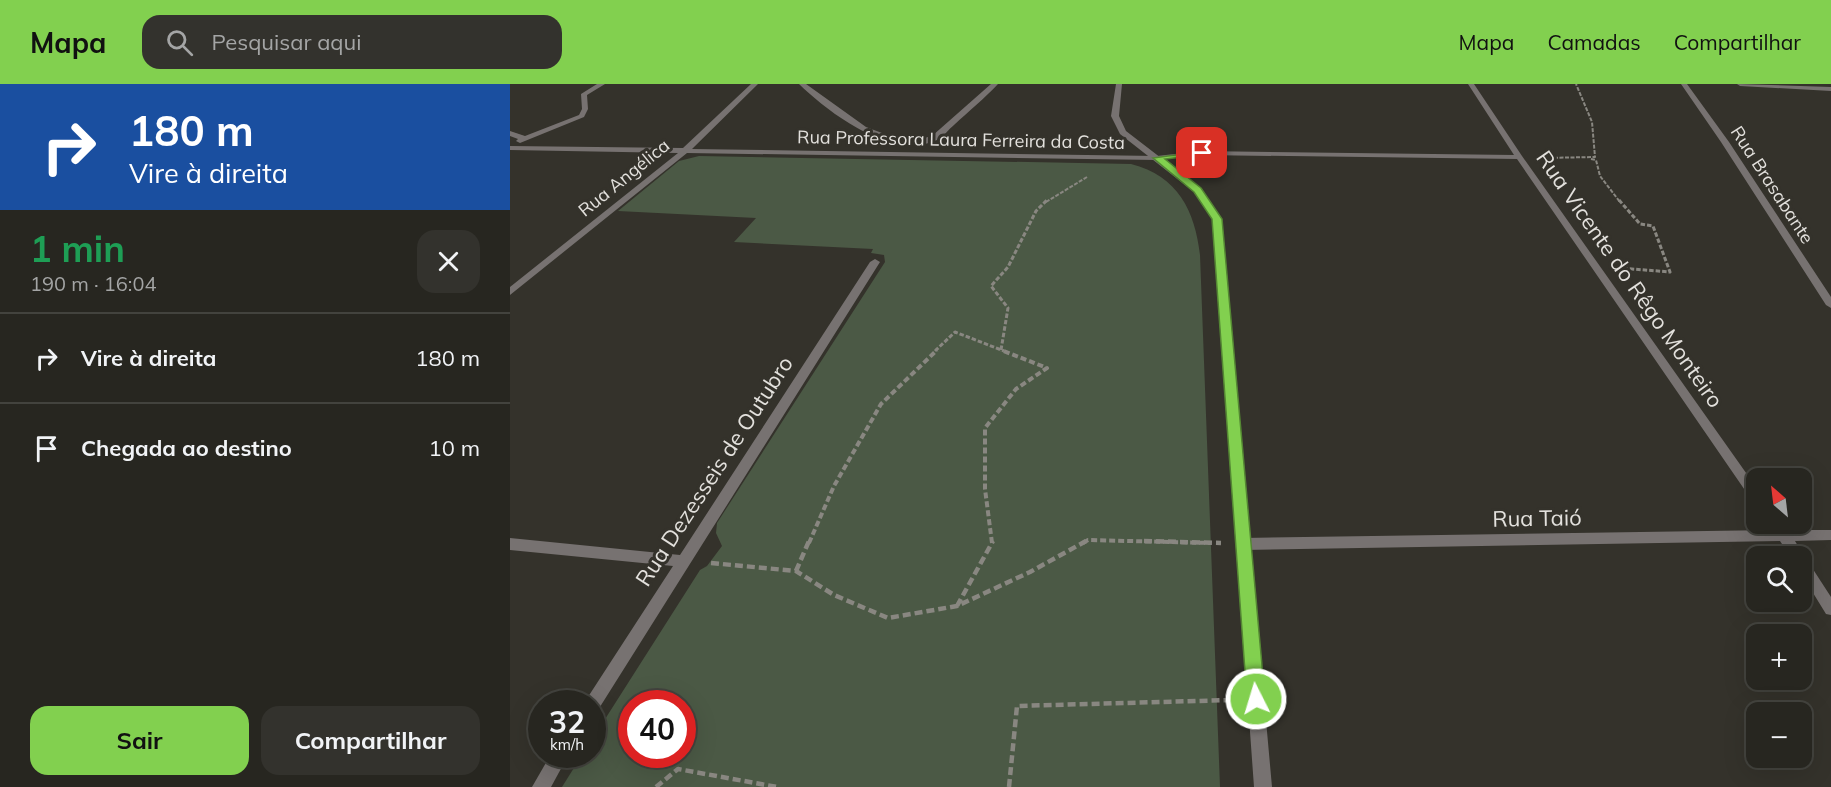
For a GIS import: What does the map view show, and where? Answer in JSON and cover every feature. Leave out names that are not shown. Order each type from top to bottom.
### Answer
[{"type":"street","points":[[510,147],[582,116],[585,109],[584,94],[602,84]]},
{"type":"street","name":"Rua Angélica","points":[[510,292],[685,151],[754,84]]},
{"type":"street","points":[[802,84],[881,140],[902,142],[935,138],[995,84]]},
{"type":"street","points":[[1119,84],[1115,116],[1123,132],[1197,190],[1217,219],[1263,787]]},
{"type":"street","name":"Rua Vicente do Rêgo Monteiro","points":[[1471,84],[1519,157],[1746,482]]},
{"type":"street","name":"Rua Brasabante","points":[[1684,84],[1725,142],[1831,305]]},
{"type":"street","points":[[1740,84],[1831,89]]},
{"type":"street","points":[[510,133],[525,139]]},
{"type":"street","name":"Rua Professora Laura Ferreira da Costa","points":[[510,147],[1157,158],[1202,153],[1519,157]]},
{"type":"street","name":"Rua Dezesseis de Outubro","points":[[602,690],[875,262]]},
{"type":"street","points":[[1784,535],[1791,546]]},
{"type":"street","name":"Rua Taió","points":[[1243,544],[1831,535]]},
{"type":"street","points":[[510,544],[684,561]]},
{"type":"street","points":[[1812,580],[1831,609]]},
{"type":"street","points":[[540,787],[552,768]]},
{"type":"path","points":[[1576,84],[1592,122],[1595,157],[1591,159]]},
{"type":"path","points":[[1519,157],[1596,160],[1600,176],[1621,203],[1640,224],[1653,226],[1671,272],[1594,265]]},
{"type":"path","points":[[1001,350],[1008,308],[991,286],[1008,267],[1036,211],[1053,195],[1092,174]]},
{"type":"path","points":[[796,571],[834,486],[881,404],[955,332],[1047,368],[1016,389],[985,428],[985,489],[993,541],[957,606]]},
{"type":"path","points":[[684,561],[796,571],[834,596],[888,618],[957,606],[1030,572],[1088,540],[1243,544]]},
{"type":"path","points":[[1009,787],[1017,706],[1239,699]]},
{"type":"path","points":[[656,787],[678,769],[777,787]]},
{"type":"green space","points":[[699,156],[1131,164],[1161,177],[1172,186],[1188,210],[1194,224],[1200,255],[1220,787],[562,787],[574,768],[606,768],[606,718],[618,699],[618,768],[696,768],[696,690],[624,690],[700,570],[707,566],[722,546],[716,533],[717,523],[885,262],[884,255],[871,253],[873,249],[734,242],[756,218],[618,211],[679,161]]},
{"type":"route","points":[[1202,153],[1157,158],[1197,190],[1217,219],[1256,699]]}]
